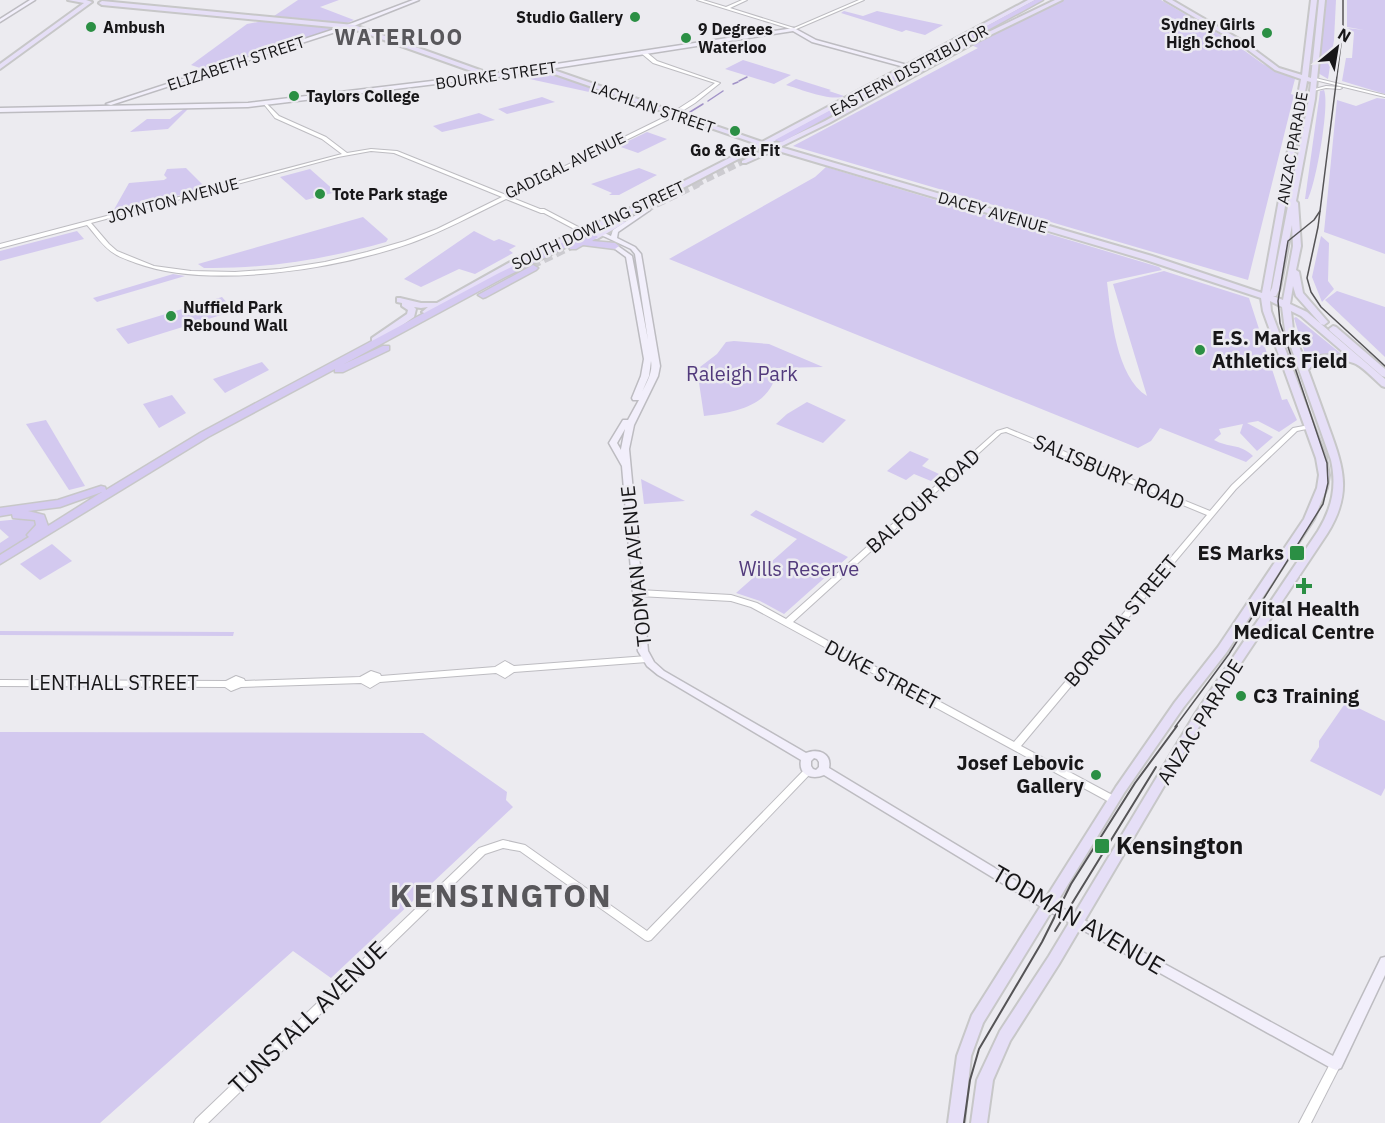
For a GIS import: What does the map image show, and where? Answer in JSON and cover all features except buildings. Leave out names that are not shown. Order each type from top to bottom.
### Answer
[{"type":"highway","name":"EASTERN DISTRIBUTOR","points":[[775,145],[1040,0]]},
{"type":"highway","name":"EASTERN DISTRIBUTOR","points":[[821,121],[1046,0]]},
{"type":"highway","points":[[838,116],[960,45]]},
{"type":"highway","points":[[587,236],[595,242],[615,243]]},
{"type":"highway","points":[[359,351],[502,275],[587,236]]},
{"type":"highway","points":[[0,560],[167,460],[333,374],[587,236]]},
{"type":"highway","points":[[333,374],[519,271]]},
{"type":"highway","name":"SOUTH DOWLING STREET","points":[[167,460],[244,414],[359,351]]},
{"type":"highway","points":[[0,512],[60,503],[88,495],[244,414]]},
{"type":"highway","points":[[0,569],[167,460]]},
{"type":"highway","points":[[0,517],[30,515],[42,522],[38,532],[0,560]]},
{"type":"main road","points":[[0,21],[33,0]]},
{"type":"main road","points":[[71,0],[349,26],[491,76]]},
{"type":"main road","name":"ELIZABETH STREET","points":[[61,109],[121,100],[349,26],[417,0]]},
{"type":"main road","name":"SOUTH DOWLING STREET","points":[[587,236],[1032,0]]},
{"type":"main road","name":"SOUTH DOWLING STREET","points":[[359,351],[477,284],[563,240],[587,236],[647,210],[838,116],[972,42],[1059,0]]},
{"type":"main road","points":[[1168,0],[1228,34],[1280,69],[1303,91]]},
{"type":"main road","name":"ANZAC PARADE","points":[[956,1123],[964,1056],[977,1020],[1113,800],[1175,711],[1222,650],[1321,495],[1324,475],[1320,453],[1267,310],[1272,262],[1303,91],[1314,0]]},
{"type":"main road","name":"ANZAC PARADE","points":[[1268,294],[1276,288],[1293,203],[1313,90],[1323,0]]},
{"type":"main road","points":[[0,67],[90,1]]},
{"type":"main road","points":[[794,29],[814,41],[908,66]]},
{"type":"main road","name":"BOURKE STREET","points":[[0,110],[265,103],[491,76],[794,29]]},
{"type":"main road","points":[[891,62],[898,66],[899,71]]},
{"type":"main road","points":[[1280,69],[1297,70],[1305,66]]},
{"type":"main road","name":"LACHLAN STREET","points":[[543,68],[764,144]]},
{"type":"main road","points":[[1280,69],[1313,80]]},
{"type":"main road","name":"ELIZABETH STREET","points":[[106,108],[121,100]]},
{"type":"main road","points":[[792,139],[786,147],[796,154]]},
{"type":"main road","name":"DACEY AVENUE","points":[[764,144],[775,145],[796,154],[1287,301]]},
{"type":"main road","points":[[759,155],[796,154]]},
{"type":"main road","name":"ANZAC PARADE","points":[[980,1123],[982,1093],[994,1057],[1199,717],[1333,514],[1340,490],[1340,475],[1289,330],[1287,301],[1297,239],[1293,203]]},
{"type":"main road","points":[[647,210],[615,231],[615,243],[629,256],[647,353],[651,363],[656,366]]},
{"type":"main road","points":[[1272,262],[1278,257],[1282,237],[1286,233]]},
{"type":"main road","points":[[587,236],[633,248],[638,254],[656,366],[644,380]]},
{"type":"main road","points":[[1294,268],[1299,294],[1324,322]]},
{"type":"main road","points":[[375,340],[411,315],[411,308],[400,300],[428,306],[477,284]]},
{"type":"main road","points":[[1287,301],[1308,309],[1385,374]]},
{"type":"main road","points":[[1287,301],[1385,384]]},
{"type":"main road","points":[[615,443],[644,380],[647,353]]},
{"type":"main road","points":[[1303,370],[1309,361],[1316,359],[1344,358],[1362,365]]},
{"type":"main road","name":"TODMAN AVENUE","points":[[656,366],[654,376],[630,425],[625,464],[639,593],[639,627],[647,659],[668,678],[806,758]]},
{"type":"main road","points":[[615,443],[628,442]]},
{"type":"main road","name":"TODMAN AVENUE","points":[[615,443],[625,464]]},
{"type":"main road","points":[[814,755],[821,757],[825,762],[824,770],[814,773],[808,771],[804,766],[806,758],[814,755]]},
{"type":"main road","name":"TODMAN AVENUE","points":[[824,770],[1047,905],[1336,1064]]},
{"type":"main road","points":[[1336,1064],[1385,962]]},
{"type":"street","points":[[699,0],[794,29]]},
{"type":"street","points":[[727,8],[746,0]]},
{"type":"street","name":"BOURKE STREET","points":[[794,29],[862,0]]},
{"type":"street","points":[[642,52],[655,62],[719,85],[672,113]]},
{"type":"street","points":[[1313,80],[1385,97]]},
{"type":"street","points":[[1313,90],[1334,87],[1385,97]]},
{"type":"street","points":[[265,103],[277,117],[324,138],[345,154]]},
{"type":"street","name":"GADIGAL AVENUE","points":[[88,222],[104,242],[128,259],[162,268],[246,273],[324,263],[439,230],[672,113]]},
{"type":"street","name":"JOYNTON AVENUE","points":[[0,246],[345,154],[371,150],[391,151],[562,221]]},
{"type":"street","points":[[562,221],[587,236]]},
{"type":"street","points":[[562,221],[587,236]]},
{"type":"street","points":[[563,240],[570,231],[570,224]]},
{"type":"street","name":"BORONIA STREET","points":[[1015,747],[1251,469],[1299,427],[1309,428]]},
{"type":"street","name":"SALISBURY ROAD","points":[[1007,430],[1211,514]]},
{"type":"street","name":"BALFOUR ROAD","points":[[787,623],[999,432],[1007,430]]},
{"type":"street","name":"DUKE STREET","points":[[639,593],[731,598],[754,605],[1113,800]]},
{"type":"street","name":"LENTHALL STREET","points":[[0,683],[227,684],[231,688],[240,684],[362,680],[368,685],[375,684],[378,679],[497,670],[505,675],[512,669],[647,659]]},
{"type":"street","name":"TUNSTALL AVENUE","points":[[200,1123],[472,858],[492,846],[503,844],[522,848],[532,853],[648,937],[808,771]]},
{"type":"street","points":[[1305,1123],[1336,1064]]},
{"type":"green space","points":[[298,0],[339,0],[320,7],[354,20],[347,23],[274,16]]},
{"type":"green space","points":[[1062,0],[1161,0],[1231,41],[1263,64],[1295,79],[1291,94],[1294,95],[1248,280],[793,146],[978,48],[971,45]]},
{"type":"green space","points":[[1326,0],[1336,0],[1334,40],[1328,79],[1318,73]]},
{"type":"green space","points":[[1347,0],[1385,0],[1385,94],[1342,81],[1346,58],[1352,58],[1354,33],[1350,32],[1348,37],[1347,28],[1364,30],[1347,27]]},
{"type":"green space","points":[[844,11],[863,16],[877,11],[943,25],[925,35],[906,30],[902,32],[841,13]]},
{"type":"green space","points":[[269,20],[338,27],[206,70],[191,65],[247,24]]},
{"type":"green space","points":[[743,60],[791,75],[774,84],[725,69]]},
{"type":"green space","points":[[542,71],[597,90],[589,92],[516,76]]},
{"type":"green space","points":[[796,79],[844,96],[824,96],[786,85]]},
{"type":"green space","points":[[1324,90],[1325,111],[1321,144],[1315,177],[1308,199],[1305,199],[1320,91]]},
{"type":"green space","points":[[542,97],[555,102],[507,114],[498,109]]},
{"type":"green space","points":[[1377,98],[1385,99],[1385,254],[1324,232],[1337,100],[1356,106]]},
{"type":"green space","points":[[184,109],[188,109],[168,129],[130,132],[147,119],[170,119]]},
{"type":"green space","points":[[479,113],[495,120],[442,132],[433,126]]},
{"type":"green space","points":[[647,132],[667,139],[638,153],[618,146]]},
{"type":"green space","points":[[826,167],[1159,267],[1162,270],[1107,282],[1113,328],[1122,360],[1128,375],[1147,396],[1113,284],[1164,271],[1249,298],[1282,400],[1287,399],[1297,420],[1279,432],[1258,421],[1247,423],[1273,437],[1257,451],[1240,433],[1243,424],[1219,429],[1221,434],[1214,440],[1248,452],[1253,456],[1246,462],[1160,428],[1151,441],[1138,448],[669,259],[815,177]]},
{"type":"green space","points":[[186,168],[206,188],[112,213],[129,183],[164,180],[167,178],[164,175],[167,169]]},
{"type":"green space","points":[[639,168],[657,175],[619,195],[609,195],[612,193],[591,184]]},
{"type":"green space","points":[[310,169],[336,192],[306,200],[280,177]]},
{"type":"green space","points":[[363,217],[388,239],[386,242],[319,258],[273,265],[204,268],[198,264]]},
{"type":"green space","points":[[77,231],[84,239],[0,261],[0,251]]},
{"type":"green space","points":[[474,231],[494,241],[499,239],[516,246],[509,250],[513,253],[475,274],[459,269],[421,287],[404,279]]},
{"type":"green space","points":[[1321,236],[1329,243],[1328,281],[1334,289],[1322,302],[1312,277]]},
{"type":"green space","points":[[173,274],[185,276],[97,302],[93,298]]},
{"type":"green space","points":[[1337,291],[1385,307],[1385,357],[1325,300]]},
{"type":"green space","points":[[222,297],[234,311],[128,344],[116,329]]},
{"type":"green space","points":[[1296,317],[1344,356],[1306,357],[1294,318]]},
{"type":"green space","name":"Raleigh Park","points":[[726,342],[769,344],[823,367],[777,368],[774,381],[761,399],[740,409],[704,416],[698,376],[705,372],[700,367],[717,354]]},
{"type":"green space","points":[[262,362],[269,370],[225,393],[213,379]]},
{"type":"green space","points":[[172,395],[186,413],[159,428],[143,404]]},
{"type":"green space","points":[[807,402],[846,420],[823,443],[776,424]]},
{"type":"green space","points":[[46,420],[85,486],[69,490],[26,424]]},
{"type":"green space","points":[[910,451],[929,459],[922,466],[939,474],[931,481],[914,474],[906,480],[887,471]]},
{"type":"green space","points":[[641,479],[685,501],[644,504]]},
{"type":"green space","name":"Wills Reserve","points":[[756,510],[848,557],[784,614],[760,601],[736,593],[797,539],[750,515]]},
{"type":"green space","points":[[29,518],[38,522],[34,534],[0,554],[0,543],[9,537],[0,529],[0,521]]},
{"type":"green space","points":[[52,544],[72,561],[40,580],[20,564]]},
{"type":"green space","points":[[0,631],[234,632],[233,636],[0,635]]},
{"type":"green space","points":[[1346,702],[1385,721],[1385,788],[1381,796],[1310,761],[1319,747],[1319,741]]},
{"type":"green space","points":[[0,732],[423,733],[507,792],[506,800],[513,807],[331,978],[293,951],[100,1123],[0,1123]]},
{"type":"waterway","points":[[739,81],[747,77]]},
{"type":"waterway","points":[[733,84],[738,82]]},
{"type":"waterway","points":[[708,101],[723,91]]},
{"type":"waterway","points":[[690,112],[703,104]]},
{"type":"tunnel","points":[[790,137],[821,121]]},
{"type":"tunnel","points":[[748,155],[779,140]]},
{"type":"tunnel","points":[[695,184],[756,154]]},
{"type":"tunnel","points":[[607,227],[698,183]]},
{"type":"tunnel","points":[[577,239],[614,221]]},
{"type":"tunnel","points":[[519,271],[584,239]]},
{"type":"tram line","points":[[1343,0],[1343,28],[1318,227],[1307,278],[1311,292],[1321,307],[1385,366]]},
{"type":"tram line","points":[[1175,727],[1229,654],[1323,504],[1328,483],[1327,463],[1280,323],[1278,301],[1288,241],[1314,220],[1320,211]]},
{"type":"tram line","points":[[964,1123],[970,1080],[979,1049],[1042,942],[1071,884],[1135,783],[1177,726]]},
{"type":"tram line","points":[[1055,931],[1156,767]]},
{"type":"place","name":"Studio Gallery","points":[[635,17]]},
{"type":"place","name":"Ambush","points":[[91,27]]},
{"type":"place","name":"Sydney Girls High School","points":[[1267,33]]},
{"type":"place","name":"9 Degrees Waterloo","points":[[686,38]]},
{"type":"place","name":"Taylors College","points":[[294,96]]},
{"type":"place","name":"Go & Get Fit","points":[[735,131]]},
{"type":"place","name":"Tote Park stage","points":[[320,194]]},
{"type":"place","name":"Nuffield Park Rebound Wall","points":[[171,316]]},
{"type":"place","name":"E.S. Marks Athletics Field","points":[[1200,350]]},
{"type":"place","name":"ES Marks","points":[[1297,553]]},
{"type":"place","name":"Vital Health Medical Centre","points":[[1304,586]]},
{"type":"place","name":"C3 Training","points":[[1241,696]]},
{"type":"place","name":"Josef Lebovic Gallery","points":[[1096,775]]},
{"type":"place","name":"Kensington","points":[[1102,846]]},
{"type":"district","name":"WATERLOO","points":[[399,37]]},
{"type":"district","name":"KENSINGTON","points":[[501,896]]}]
